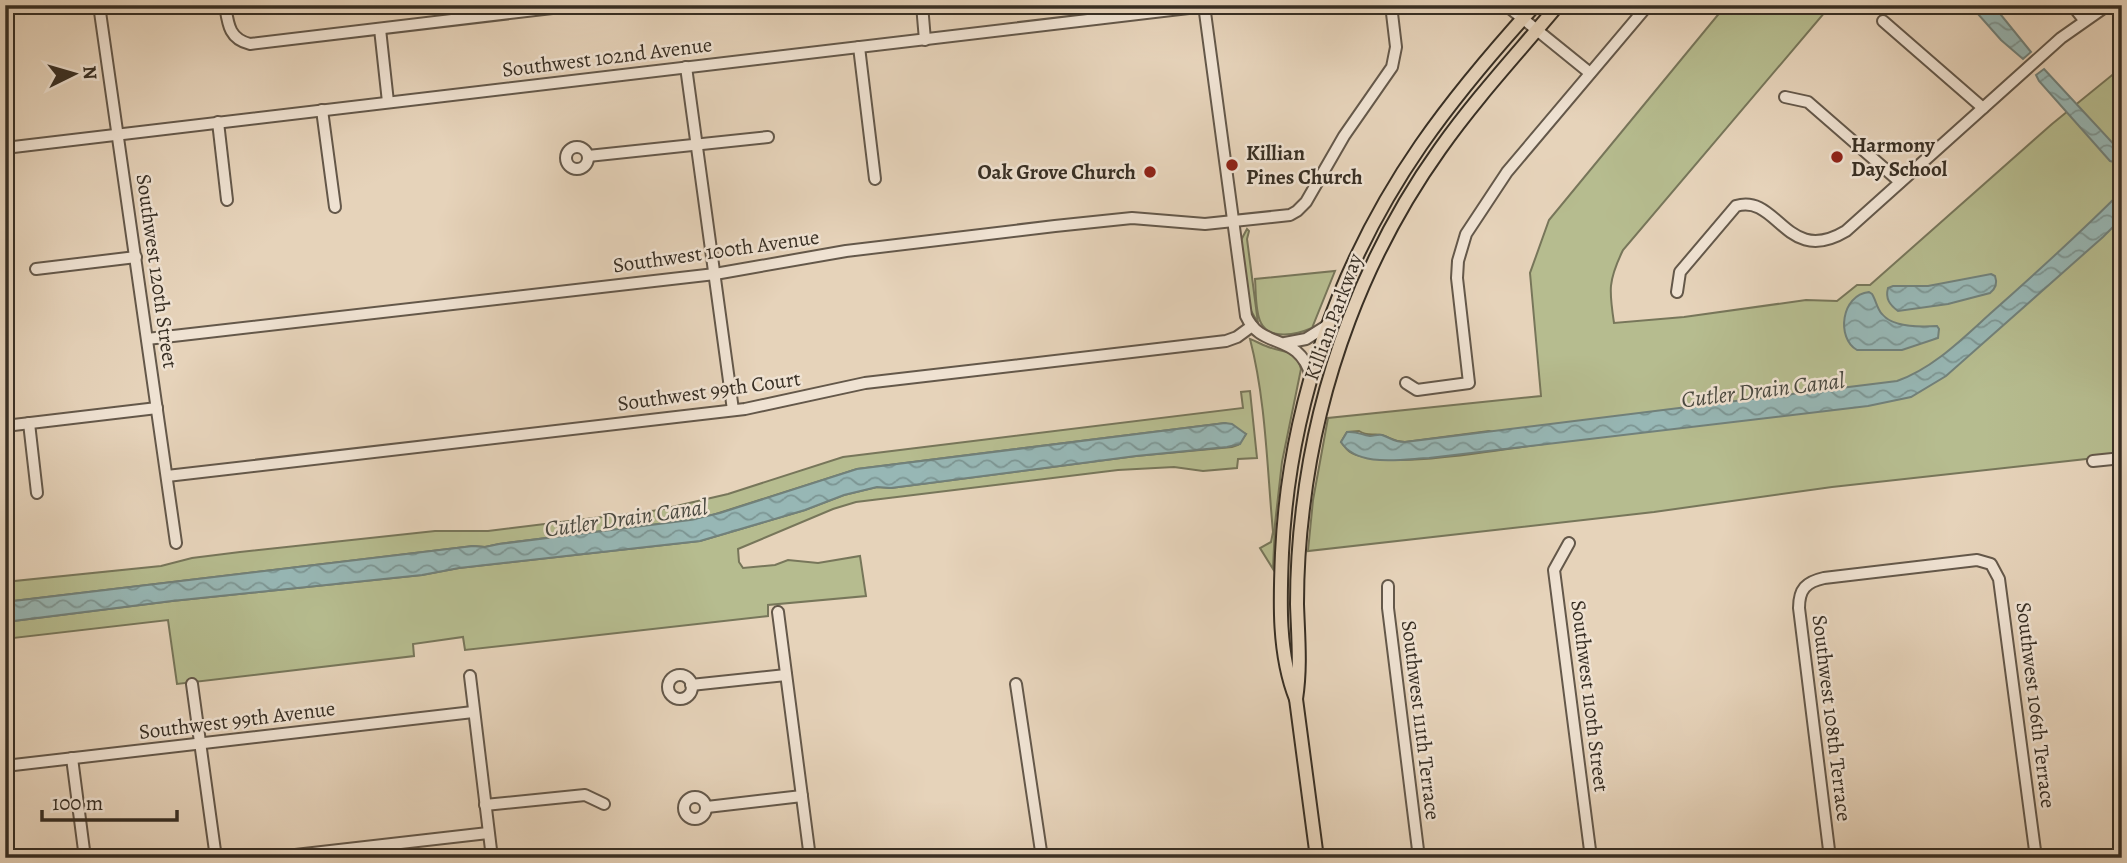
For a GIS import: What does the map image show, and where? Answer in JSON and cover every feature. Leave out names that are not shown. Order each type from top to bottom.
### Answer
[{"type":"main road","name":"Killian Parkway","points":[[1317,858],[1296,699],[1287,676],[1282,603],[1282,559],[1291,468],[1311,376],[1352,264],[1406,168],[1446,111],[1535,5]]},
{"type":"main road","name":"Killian Parkway","points":[[1296,699],[1300,674],[1297,582],[1305,490],[1321,410],[1343,337],[1371,266],[1420,178],[1454,129],[1558,5]]},
{"type":"street","name":"Southwest 120th Street","points":[[99,5],[176,543]]},
{"type":"street","points":[[225,5],[232,34],[250,44],[579,5]]},
{"type":"street","points":[[922,5],[926,40]]},
{"type":"street","name":"Southwest 100th Avenue","points":[[147,339],[715,274],[857,249],[1105,220],[1139,218],[1188,224],[1290,215],[1306,202],[1344,136],[1392,66],[1395,47],[1391,5]]},
{"type":"street","points":[[1506,5],[1590,73]]},
{"type":"street","points":[[1406,383],[1418,390],[1469,383],[1457,271],[1466,234],[1507,172],[1648,5]]},
{"type":"street","points":[[2072,5],[2084,20]]},
{"type":"street","points":[[1677,292],[1680,272],[1736,206],[1750,203],[1757,205],[1793,235],[1808,240],[1819,240],[1846,231],[2084,20],[2108,5]]},
{"type":"street","name":"Southwest 102nd Avenue","points":[[5,148],[1208,6]]},
{"type":"street","points":[[1208,6],[1232,222],[1245,309],[1252,326],[1270,340],[1285,343],[1306,339],[1328,325]]},
{"type":"street","points":[[1883,21],[1983,108]]},
{"type":"street","points":[[380,29],[388,102]]},
{"type":"street","points":[[859,47],[875,179]]},
{"type":"street","points":[[686,67],[733,410]]},
{"type":"street","points":[[1785,97],[1808,102],[1900,182]]},
{"type":"street","points":[[322,110],[335,206]]},
{"type":"street","points":[[218,122],[227,200]]},
{"type":"street","points":[[588,156],[768,137]]},
{"type":"street","points":[[36,269],[136,257]]},
{"type":"street","name":"Southwest 99th Court","points":[[167,476],[733,410],[776,404],[866,383],[1226,341],[1252,326]]},
{"type":"street","points":[[1285,343],[1302,355],[1311,376]]},
{"type":"street","points":[[5,426],[157,408]]},
{"type":"street","points":[[29,423],[37,493]]},
{"type":"street","points":[[2093,461],[2122,458]]},
{"type":"street","name":"Southwest 110th Street","points":[[1569,543],[1554,570],[1591,858]]},
{"type":"street","name":"Southwest 106th Terrace","points":[[1805,586],[1824,578],[1972,560],[1987,562],[1993,566],[1999,579],[2036,858]]},
{"type":"street","name":"Southwest 111th Terrace","points":[[1388,586],[1388,608],[1419,858]]},
{"type":"street","name":"Southwest 108th Terrace","points":[[1805,586],[1798,608],[1830,858]]},
{"type":"street","points":[[778,612],[810,858]]},
{"type":"street","points":[[691,685],[786,675]]},
{"type":"street","points":[[470,676],[492,858]]},
{"type":"street","points":[[192,684],[216,858]]},
{"type":"street","points":[[1016,684],[1042,858]]},
{"type":"street","name":"Southwest 99th Avenue","points":[[5,766],[474,712]]},
{"type":"street","points":[[72,758],[85,858]]},
{"type":"street","points":[[485,805],[585,795],[604,804]]},
{"type":"street","points":[[707,807],[802,796]]},
{"type":"street","points":[[269,858],[356,853],[488,833]]},
{"type":"green space","points":[[1726,5],[1831,5],[1623,250],[1611,286],[1614,323],[1684,317],[1806,300],[1837,301],[1857,285],[1870,285],[2052,124],[2122,67],[2122,455],[1832,487],[1654,512],[1308,551],[1313,500],[1328,418],[1541,396],[1530,273],[1549,220]],"holes":[[[1489,431],[1544,444],[1446,457],[1392,460],[1352,453],[1341,442],[1347,432],[1382,435],[1405,442]]]},
{"type":"green space","points":[[1247,229],[1258,323],[1250,309],[1240,242]]},
{"type":"green space","points":[[1335,271],[1312,328],[1285,334],[1265,329],[1258,313],[1255,279]]},
{"type":"green space","points":[[1250,339],[1292,354],[1301,369],[1282,462],[1273,569],[1260,548],[1271,542],[1273,532],[1263,410]]},
{"type":"green space","points":[[1250,391],[1257,458],[1238,459],[1237,468],[1203,471],[1174,467],[1118,470],[856,502],[738,549],[739,562],[743,568],[775,565],[788,560],[818,563],[860,556],[866,596],[768,605],[768,616],[465,650],[463,637],[413,644],[414,656],[177,684],[168,620],[5,639],[5,622],[700,541],[877,487],[891,488],[1136,456],[1232,447],[1238,445],[1246,434],[1225,423],[857,469],[700,519],[485,547],[473,546],[5,602],[5,582],[161,566],[192,558],[240,552],[435,531],[488,531],[659,510],[728,494],[843,457],[1243,408],[1241,392]]},
{"type":"water","points":[[1970,5],[1993,5],[2031,52],[2023,59],[2001,40]]},
{"type":"water","points":[[2044,69],[2121,152],[2118,163],[2110,161],[2039,81],[2036,75]]},
{"type":"water","points":[[2122,191],[2122,218],[2103,237],[1946,376],[1911,397],[1868,406],[1429,458],[1369,459],[1348,450],[1341,442],[1347,432],[1382,435],[1394,441],[1405,442],[1897,381],[1936,360],[1959,342]]},
{"type":"water","points":[[1991,274],[1996,281],[1995,288],[1990,293],[1948,304],[1898,311],[1888,299],[1888,288],[1893,286],[1928,286]]},
{"type":"water","points":[[1869,292],[1887,319],[1908,326],[1937,326],[1938,338],[1902,350],[1857,350],[1846,336],[1845,318],[1852,301]]},
{"type":"water","points":[[1232,424],[1246,434],[1240,444],[891,488],[877,487],[700,541],[5,622],[5,602],[473,546],[485,547],[690,520],[857,469]]},
{"type":"place","name":"Harmony Day School","points":[[1837,157]]},
{"type":"place","name":"Killian Pines Church","points":[[1232,165]]},
{"type":"place","name":"Oak Grove Church","points":[[1150,172]]},
{"type":"water label","name":"Cutler Drain Canal","points":[[1763,390]]},
{"type":"water label","name":"Cutler Drain Canal","points":[[626,518]]}]
